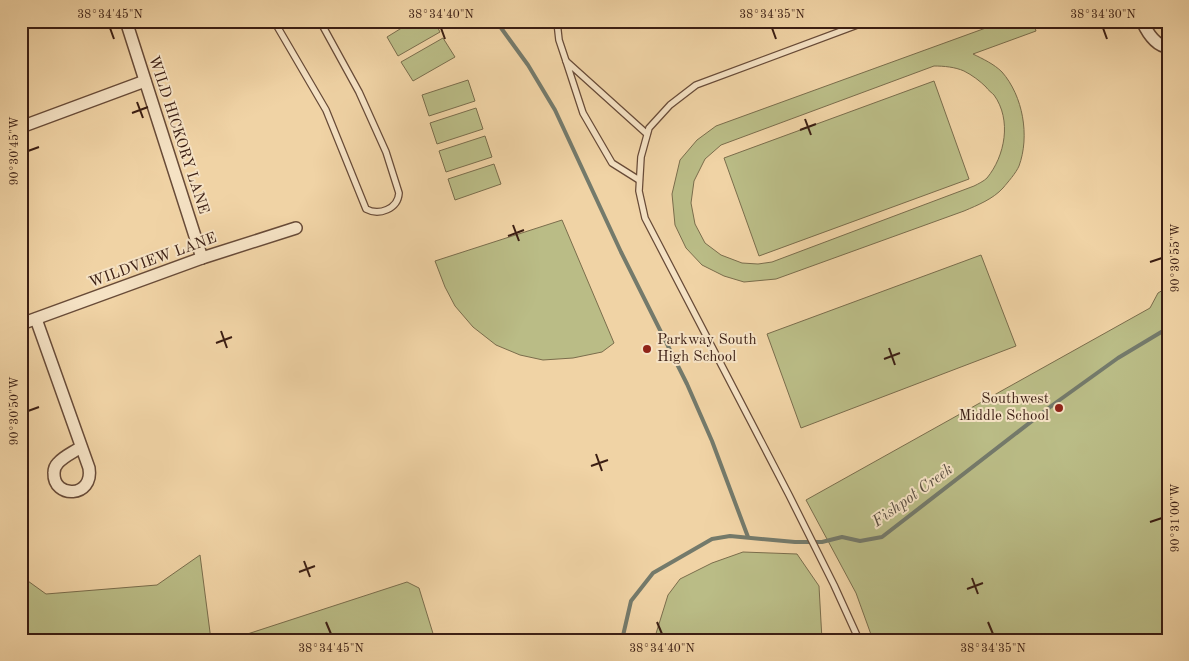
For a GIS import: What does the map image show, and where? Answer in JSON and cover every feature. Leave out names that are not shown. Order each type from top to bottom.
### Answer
[{"type":"street","name":"WILD HICKORY LANE","points":[[126,21],[202,258]]},
{"type":"street","points":[[1142,21],[1154,41],[1164,47],[1168,47]]},
{"type":"street","points":[[21,126],[145,81]]},
{"type":"street","name":"WILDVIEW LANE","points":[[21,324],[202,258],[296,228]]},
{"type":"street","points":[[36,319],[81,447]]},
{"type":"lane","points":[[275,22],[326,110],[366,209],[371,212],[386,210],[395,205],[399,200],[399,193],[386,152],[359,92],[320,21]]},
{"type":"lane","points":[[860,640],[789,495],[645,218],[639,192],[641,157],[649,128],[670,105],[696,85],[868,21]]},
{"type":"lane","points":[[557,22],[559,40],[583,113],[612,163],[640,180]]},
{"type":"lane","points":[[566,61],[648,134]]},
{"type":"green space","points":[[413,21],[434,21],[440,32],[398,56],[387,37]]},
{"type":"green space","points":[[1005,21],[1033,21],[1036,31],[973,54],[992,64],[1002,72],[1020,104],[1024,129],[1022,154],[1018,169],[1003,188],[990,199],[964,211],[776,279],[744,282],[724,276],[702,265],[686,248],[675,225],[672,194],[680,160],[697,140],[716,126]],"holes":[[[934,66],[949,67],[970,74],[994,95],[1000,105],[1004,126],[1002,149],[986,179],[974,186],[772,262],[758,264],[742,263],[721,255],[705,243],[695,224],[691,203],[694,181],[705,159],[721,145]]]},
{"type":"green space","points":[[443,38],[455,57],[413,81],[401,62]]},
{"type":"green space","points":[[468,80],[475,101],[429,116],[422,95]]},
{"type":"green space","points":[[934,81],[969,179],[759,256],[724,158]]},
{"type":"green space","points":[[476,108],[483,129],[437,144],[430,123]]},
{"type":"green space","points":[[485,136],[492,157],[446,172],[439,151]]},
{"type":"green space","points":[[494,164],[501,184],[455,200],[448,179]]},
{"type":"green space","points":[[562,220],[614,343],[602,352],[573,358],[543,360],[520,355],[496,345],[473,327],[455,306],[435,261]]},
{"type":"green space","points":[[981,255],[1016,346],[801,428],[767,334]]},
{"type":"green space","name":"Southwest Middle School","points":[[1168,287],[1168,640],[873,640],[856,593],[806,500],[1150,308],[1158,293]]},
{"type":"green space","points":[[743,552],[797,554],[819,586],[822,640],[654,640],[668,595],[680,579],[712,563]]},
{"type":"green space","points":[[200,555],[211,640],[21,640],[21,576],[46,594],[157,585]]},
{"type":"green space","points":[[407,582],[419,588],[435,640],[229,640]]},
{"type":"waterway","points":[[496,21],[528,65],[555,110],[621,252],[687,384],[712,441],[748,537]]},
{"type":"waterway","name":"Fishpot Creek","points":[[622,640],[631,601],[653,573],[712,539],[730,536],[795,542],[822,542],[842,537],[860,541],[882,537],[1054,404],[1118,358],[1168,328]]},
{"type":"place","name":"Parkway South High School","points":[[647,349]]},
{"type":"place","name":"Southwest Middle School","points":[[1059,408]]}]
